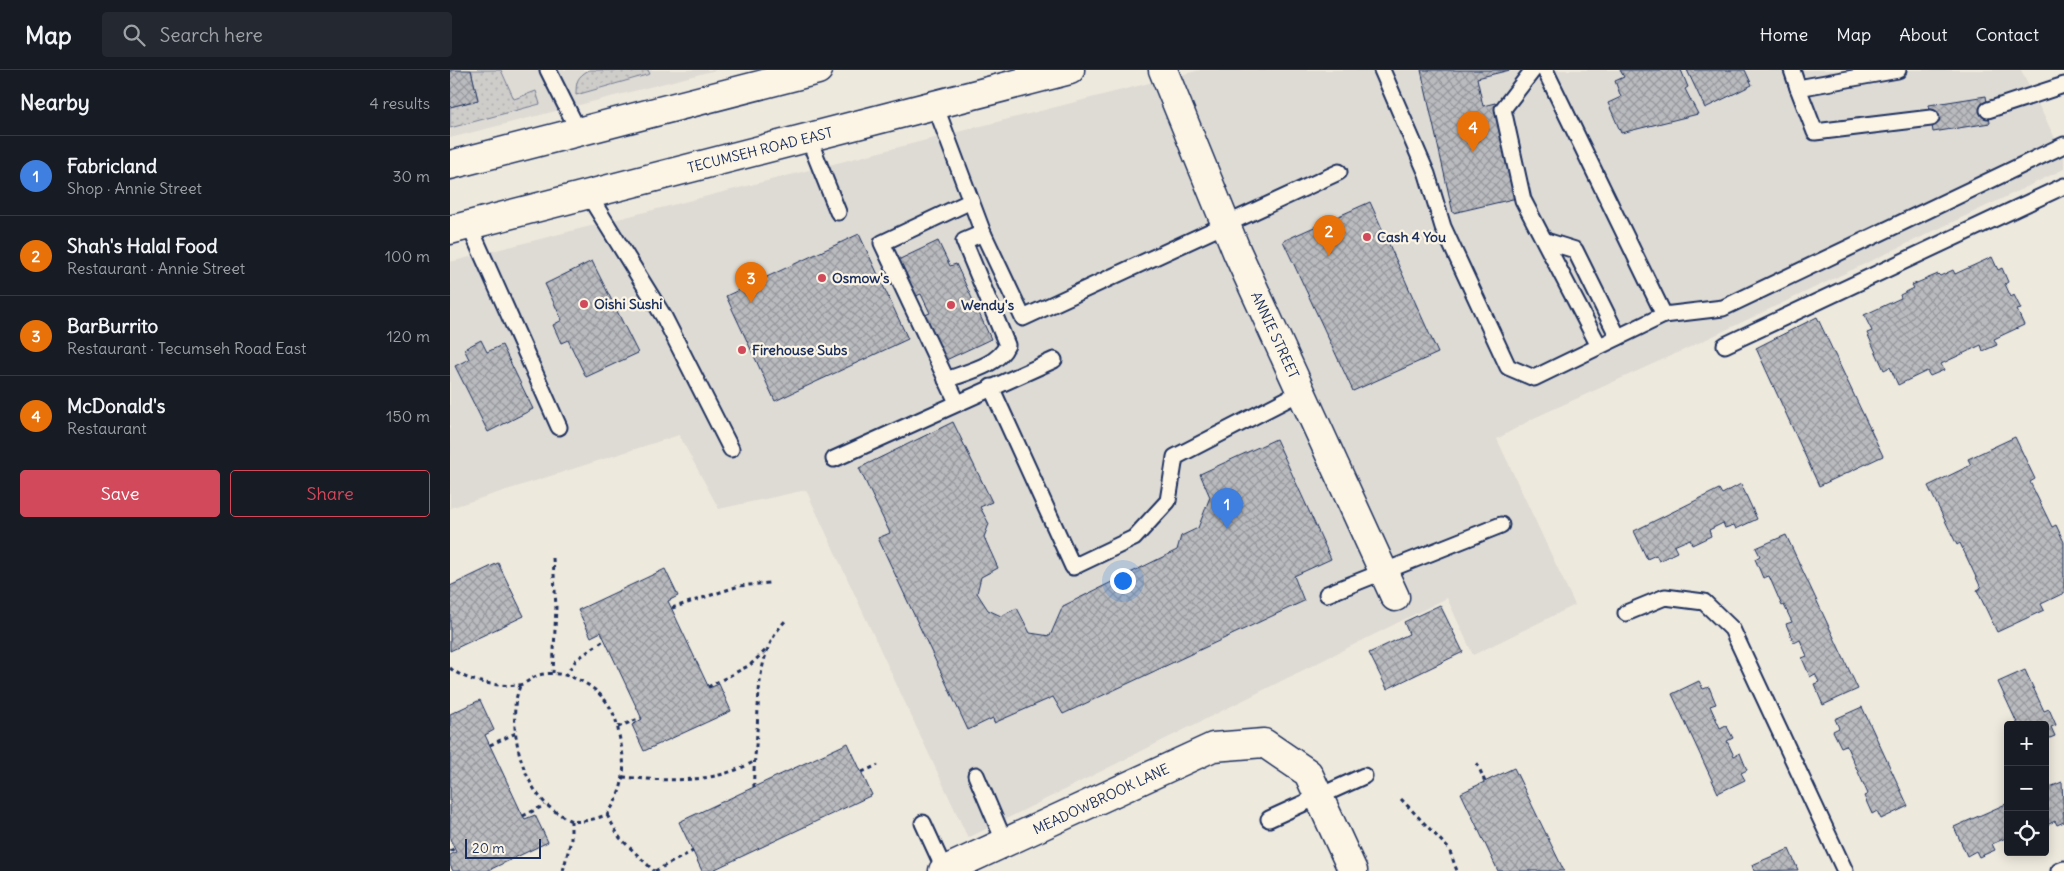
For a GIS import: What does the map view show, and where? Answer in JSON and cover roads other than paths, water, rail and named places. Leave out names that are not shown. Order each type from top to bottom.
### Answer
[{"type":"street","points":[[450,165],[818,70]]},
{"type":"street","name":"TECUMSEH ROAD EAST","points":[[459,227],[1070,70]]},
{"type":"street","name":"ANNIE STREET","points":[[1163,70],[1226,225],[1395,597]]},
{"type":"street","name":"MEADOWBROOK LANE","points":[[944,871],[1213,747],[1264,743],[1308,773],[1319,797]]},
{"type":"street","points":[[1319,797],[1353,871]]},
{"type":"lane","points":[[548,70],[579,132]]},
{"type":"lane","points":[[1382,70],[1427,174],[1443,227],[1508,367],[1534,378],[1664,315],[1723,308],[2064,144]]},
{"type":"lane","points":[[1533,70],[1503,109],[1523,200],[1599,346]]},
{"type":"lane","points":[[1545,70],[1664,315]]},
{"type":"lane","points":[[1792,70],[1815,132],[1931,118]]},
{"type":"lane","points":[[1798,88],[1898,70]]},
{"type":"lane","points":[[1988,110],[2064,85]]},
{"type":"lane","points":[[935,105],[983,232],[1023,318],[1339,172]]},
{"type":"lane","points":[[808,138],[838,212]]},
{"type":"lane","points":[[1725,345],[2064,186]]},
{"type":"lane","points":[[588,194],[664,317],[731,448]]},
{"type":"lane","points":[[957,402],[882,243],[971,201]]},
{"type":"lane","points":[[459,227],[559,427]]},
{"type":"lane","points":[[946,380],[996,360],[1003,354],[1007,345],[964,241],[983,232]]},
{"type":"lane","points":[[1546,241],[1576,250],[1618,337]]},
{"type":"lane","points":[[834,459],[957,402],[1054,360]]},
{"type":"lane","points":[[991,387],[1072,567],[1134,538],[1140,532],[1168,501],[1175,457],[1301,392]]},
{"type":"lane","points":[[1327,594],[1501,526]]},
{"type":"lane","points":[[1626,613],[1665,597],[1704,602],[1732,629],[1845,871]]},
{"type":"lane","points":[[976,775],[1005,843]]},
{"type":"lane","points":[[1269,819],[1364,776]]},
{"type":"lane","points":[[923,823],[944,871]]},
{"type":"lane","points":[[2059,871],[2064,869]]},
{"type":"place","name":"McDonald's","points":[[1473,152]]},
{"type":"place","name":"Cash 4 You","points":[[1367,237]]},
{"type":"place","name":"Shah's Halal Food","points":[[1329,256]]},
{"type":"place","name":"Osmow's","points":[[822,278]]},
{"type":"place","name":"BarBurrito","points":[[751,303]]},
{"type":"place","name":"Oishi Sushi","points":[[584,304]]},
{"type":"place","name":"Wendy's","points":[[951,305]]},
{"type":"place","name":"Firehouse Subs","points":[[742,350]]},
{"type":"place","name":"Fabricland","points":[[1227,529]]}]
